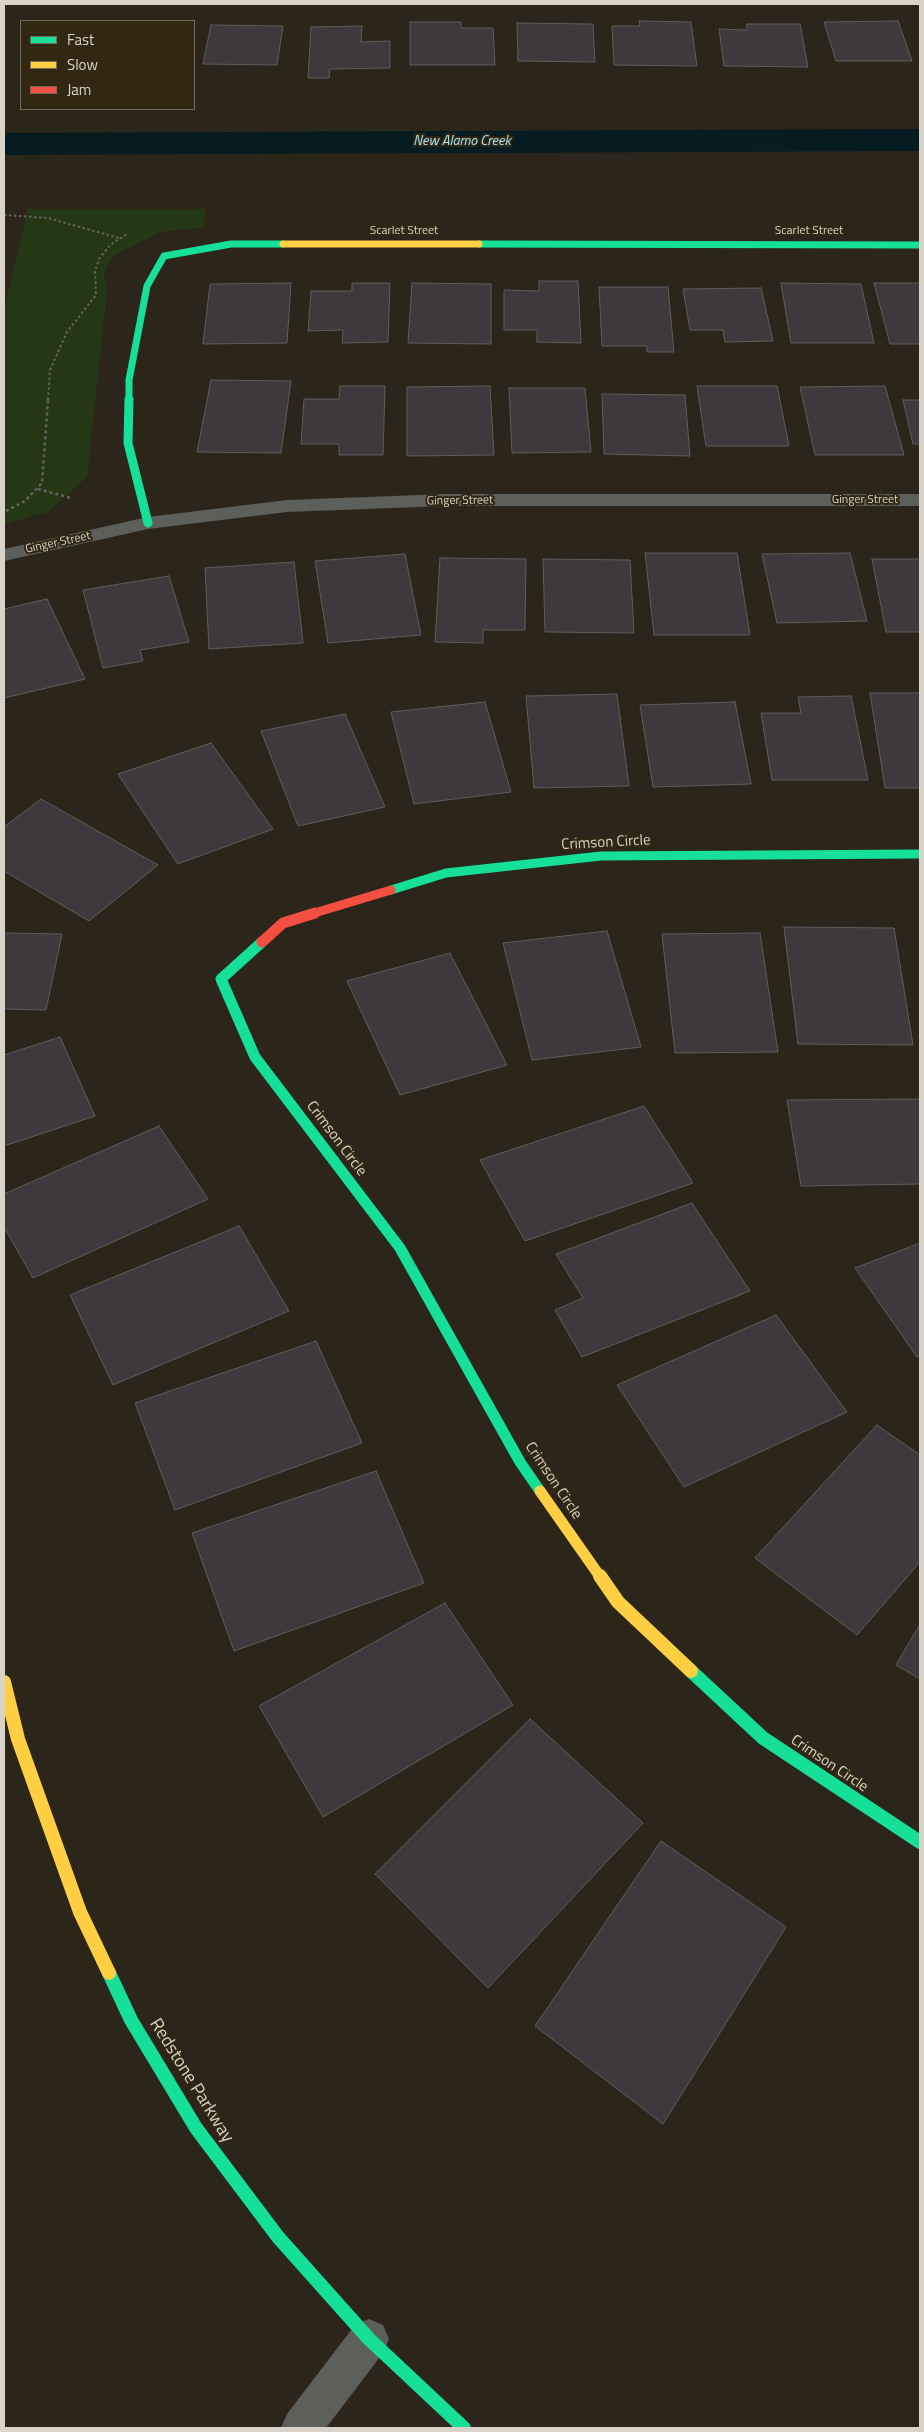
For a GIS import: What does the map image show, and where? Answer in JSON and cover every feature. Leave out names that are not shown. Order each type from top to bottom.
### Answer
[{"type":"street","name":"Scarlet Street","points":[[148,523],[128,443],[129,380],[147,286],[164,256],[231,244],[920,245]]},
{"type":"street","name":"Ginger Street","points":[[4,555],[148,523],[287,506],[446,500],[920,500]]},
{"type":"street","name":"Crimson Circle","points":[[920,854],[601,856],[446,873],[283,923],[221,979],[255,1057],[400,1248],[520,1462],[618,1602],[764,1738],[920,1842]]},
{"type":"street","name":"Redstone Parkway","points":[[4,1682],[18,1739],[80,1912],[131,2020],[202,2136],[278,2237],[369,2339],[464,2428]]},
{"type":"street","points":[[301,2428],[369,2339]]},
{"type":"path","points":[[4,215],[48,218],[120,238]]},
{"type":"path","points":[[4,512],[25,501],[38,489],[44,475],[50,370],[67,332],[96,295]]},
{"type":"path","points":[[38,489],[74,498]]},
{"type":"green space","points":[[28,209],[205,209],[204,227],[161,232],[114,255],[104,273],[107,290],[87,477],[48,512],[4,524],[4,310]]},
{"type":"building","points":[[639,21],[691,22],[697,66],[614,65],[612,26],[640,26]]},
{"type":"building","points":[[898,21],[912,61],[836,61],[824,22]]},
{"type":"building","points":[[410,22],[461,22],[461,28],[493,28],[495,65],[410,65]]},
{"type":"building","points":[[517,23],[593,24],[595,62],[518,61]]},
{"type":"building","points":[[747,24],[800,24],[808,67],[724,66],[719,29],[747,30]]},
{"type":"building","points":[[211,25],[283,26],[277,65],[203,64]]},
{"type":"building","points":[[362,26],[361,42],[390,41],[390,68],[330,69],[329,78],[308,78],[311,27]]},
{"type":"building","points":[[539,281],[578,281],[581,343],[537,342],[537,330],[504,330],[504,290],[539,291]]},
{"type":"building","points":[[291,283],[287,343],[203,344],[210,284]]},
{"type":"building","points":[[352,283],[390,283],[388,342],[342,343],[343,330],[308,331],[311,291],[352,291]]},
{"type":"building","points":[[412,283],[491,284],[491,344],[408,343]]},
{"type":"building","points":[[781,283],[861,284],[874,343],[791,343]]},
{"type":"building","points":[[874,283],[920,283],[920,344],[890,344]]},
{"type":"building","points":[[599,287],[668,287],[674,352],[647,352],[647,346],[602,346]]},
{"type":"building","points":[[761,288],[773,341],[725,342],[723,330],[690,330],[683,289]]},
{"type":"building","points":[[211,380],[291,381],[281,453],[197,452]]},
{"type":"building","points":[[340,386],[385,386],[383,455],[339,455],[339,444],[301,444],[304,399],[339,399]]},
{"type":"building","points":[[490,386],[494,455],[407,456],[407,387]]},
{"type":"building","points":[[697,386],[777,386],[789,446],[706,446]]},
{"type":"building","points":[[885,386],[904,455],[815,455],[800,387]]},
{"type":"building","points":[[509,388],[585,388],[591,452],[512,453]]},
{"type":"building","points":[[602,394],[685,395],[690,456],[604,454]]},
{"type":"building","points":[[903,400],[920,400],[920,444],[913,444]]},
{"type":"building","points":[[645,553],[737,553],[750,635],[654,635]]},
{"type":"building","points":[[850,553],[867,621],[777,623],[762,554]]},
{"type":"building","points":[[405,554],[421,635],[328,643],[315,561]]},
{"type":"building","points":[[440,558],[526,559],[525,630],[483,630],[483,643],[435,642]]},
{"type":"building","points":[[543,559],[630,560],[634,633],[545,632]]},
{"type":"building","points":[[872,559],[920,559],[920,632],[886,632]]},
{"type":"building","points":[[294,562],[303,643],[209,649],[205,568]]},
{"type":"building","points":[[169,576],[189,642],[140,650],[143,661],[103,668],[83,590]]},
{"type":"building","points":[[47,599],[85,679],[4,698],[4,609]]},
{"type":"building","points":[[870,693],[920,693],[920,788],[885,788]]},
{"type":"building","points":[[617,694],[629,786],[534,788],[526,696]]},
{"type":"building","points":[[851,696],[868,780],[772,780],[761,713],[801,713],[798,697]]},
{"type":"building","points":[[485,702],[511,792],[414,804],[391,712]]},
{"type":"building","points":[[735,702],[751,784],[653,787],[640,705]]},
{"type":"building","points":[[345,714],[385,807],[298,826],[261,731]]},
{"type":"building","points":[[211,743],[273,829],[178,864],[118,774]]},
{"type":"building","points":[[41,799],[158,865],[89,921],[4,871],[4,827]]},
{"type":"building","points":[[784,927],[894,928],[913,1045],[798,1044]]},
{"type":"building","points":[[607,931],[641,1047],[532,1060],[503,943]]},
{"type":"building","points":[[4,933],[62,934],[46,1010],[4,1009]]},
{"type":"building","points":[[760,933],[778,1052],[675,1053],[662,934]]},
{"type":"building","points":[[450,953],[507,1065],[400,1095],[347,981]]},
{"type":"building","points":[[60,1037],[95,1116],[4,1146],[4,1055]]},
{"type":"building","points":[[920,1099],[920,1184],[801,1186],[787,1100]]},
{"type":"building","points":[[644,1106],[693,1183],[525,1241],[480,1160]]},
{"type":"building","points":[[159,1126],[208,1199],[33,1278],[4,1227],[4,1194]]},
{"type":"building","points":[[692,1203],[750,1291],[582,1357],[555,1310],[583,1298],[556,1254]]},
{"type":"building","points":[[239,1226],[289,1311],[113,1385],[70,1295]]},
{"type":"building","points":[[920,1243],[920,1355],[917,1357],[855,1268]]},
{"type":"building","points":[[776,1315],[847,1412],[684,1487],[617,1385]]},
{"type":"building","points":[[316,1341],[362,1443],[175,1510],[135,1403]]},
{"type":"building","points":[[877,1425],[920,1455],[920,1562],[857,1635],[755,1558]]},
{"type":"building","points":[[376,1471],[424,1583],[234,1651],[192,1533]]},
{"type":"building","points":[[445,1603],[513,1705],[323,1817],[259,1706]]},
{"type":"building","points":[[920,1624],[920,1679],[896,1665]]},
{"type":"building","points":[[530,1719],[643,1823],[488,1988],[375,1874]]},
{"type":"building","points":[[661,1841],[786,1927],[663,2124],[535,2026]]},
{"type":"waterway","name":"New Alamo Creek","points":[[4,144],[920,140]]},
{"type":"traffic: fast","points":[[148,523],[128,443],[129,380],[147,286],[164,256],[231,244],[283,244]]},
{"type":"traffic: fast","points":[[479,244],[920,245]]},
{"type":"traffic: fast","points":[[391,890],[446,873],[601,856],[920,854]]},
{"type":"traffic: fast","points":[[262,942],[221,979],[255,1057],[400,1248],[520,1462],[540,1491]]},
{"type":"traffic: fast","points":[[691,1671],[763,1738],[920,1842]]},
{"type":"traffic: fast","points":[[109,1973],[131,2020],[196,2128],[278,2237],[369,2339],[464,2428]]},
{"type":"traffic: slow","points":[[283,244],[479,244]]},
{"type":"traffic: slow","points":[[540,1491],[618,1602],[691,1671]]},
{"type":"traffic: slow","points":[[4,1682],[18,1739],[80,1912],[109,1973]]},
{"type":"traffic: jam","points":[[262,942],[283,923],[391,890]]}]
